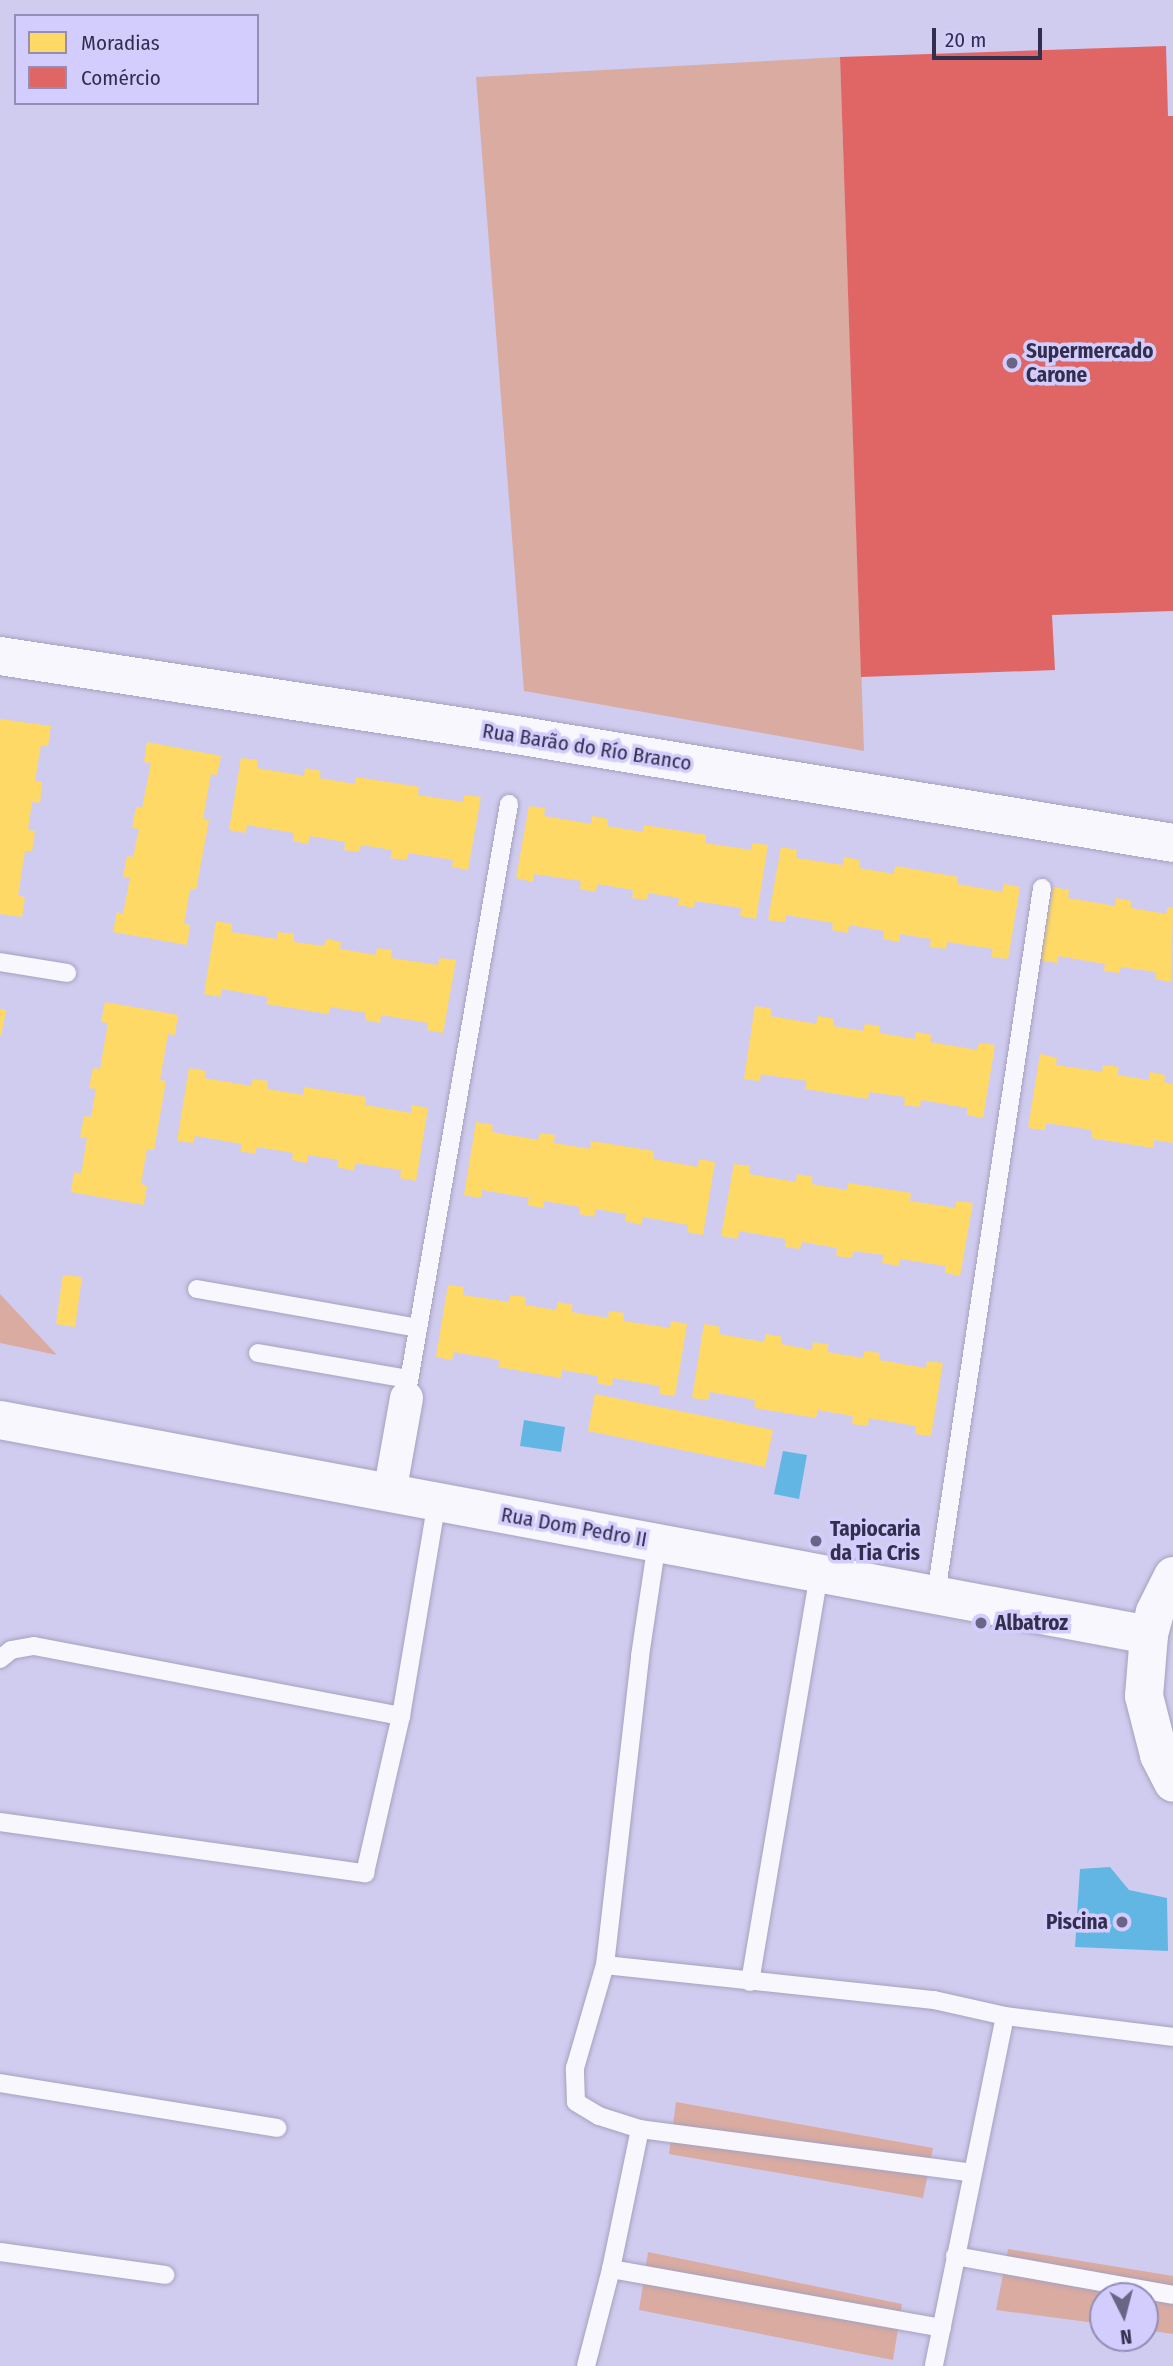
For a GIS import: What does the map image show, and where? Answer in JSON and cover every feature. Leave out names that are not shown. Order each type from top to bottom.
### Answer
[{"type":"street","name":"Rua Barão do Río Branco","points":[[0,656],[530,737],[1173,843]]},
{"type":"street","points":[[389,1493],[407,1388]]},
{"type":"street","name":"Rua Dom Pedro II","points":[[0,1420],[1149,1635]]},
{"type":"street","points":[[1173,1576],[1155,1612],[1149,1635],[1144,1696],[1159,1755],[1173,1783]]},
{"type":"lane","points":[[258,1353],[407,1388],[509,804]]},
{"type":"lane","points":[[936,1594],[1042,888]]},
{"type":"lane","points":[[0,962],[67,973]]},
{"type":"lane","points":[[197,1289],[418,1328]]},
{"type":"lane","points":[[0,1822],[365,1873],[401,1716],[437,1502]]},
{"type":"lane","points":[[657,1542],[640,1656],[605,1965],[575,2068],[576,2102],[599,2116],[640,2129],[972,2173]]},
{"type":"lane","points":[[750,1982],[819,1572]]},
{"type":"lane","points":[[0,1659],[11,1650],[34,1646],[401,1716]]},
{"type":"lane","points":[[605,1965],[934,2000],[1005,2016],[1173,2037]]},
{"type":"lane","points":[[934,2366],[1005,2016]]},
{"type":"lane","points":[[0,2083],[277,2128]]},
{"type":"lane","points":[[586,2366],[611,2269],[640,2129]]},
{"type":"lane","points":[[0,2252],[165,2275]]},
{"type":"lane","points":[[956,2256],[1173,2295]]},
{"type":"lane","points":[[611,2269],[942,2328]]},
{"type":"shaded area","points":[[840,57],[864,751],[524,691],[476,77]]},
{"type":"shaded area","points":[[0,1294],[57,1355],[0,1343]]},
{"type":"shaded area","points":[[676,2102],[933,2148],[923,2198],[669,2154]]},
{"type":"shaded area","points":[[1008,2249],[1173,2276],[1173,2334],[1159,2332],[1159,2282],[1089,2282],[1089,2322],[996,2310]]},
{"type":"shaded area","points":[[648,2252],[902,2304],[893,2360],[639,2310]]},
{"type":"water","points":[[524,1420],[565,1427],[561,1452],[520,1446]]},
{"type":"water","points":[[783,1451],[807,1455],[799,1499],[774,1494]]},
{"type":"water","name":"Piscina","points":[[1110,1867],[1129,1890],[1167,1898],[1168,1951],[1075,1947],[1080,1869]]},
{"type":"building: Moradias","points":[[0,719],[51,726],[48,746],[41,745],[35,781],[42,782],[40,803],[32,802],[28,830],[35,831],[32,851],[25,851],[18,896],[25,897],[22,917],[0,914]]},
{"type":"building: Moradias","points":[[147,742],[221,756],[217,775],[211,774],[203,819],[209,820],[196,890],[190,889],[184,924],[190,925],[187,945],[113,932],[117,912],[123,914],[130,878],[123,877],[127,856],[133,857],[139,829],[132,828],[136,807],[142,808],[151,763],[144,762]]},
{"type":"building: Moradias","points":[[241,758],[258,760],[257,768],[304,776],[305,768],[321,771],[319,778],[355,784],[356,777],[419,787],[418,795],[463,802],[464,795],[481,797],[468,870],[452,867],[453,860],[408,853],[407,860],[390,858],[392,850],[361,845],[359,852],[344,850],[345,842],[310,836],[308,844],[293,841],[294,833],[247,825],[246,833],[229,830]]},
{"type":"building: Moradias","points":[[529,806],[545,808],[544,816],[591,824],[592,816],[608,819],[607,826],[643,832],[644,825],[706,835],[705,843],[751,850],[752,843],[768,845],[756,919],[740,916],[741,908],[695,901],[694,908],[678,905],[679,898],[648,893],[647,900],[632,898],[633,890],[597,884],[596,892],[580,889],[581,881],[534,874],[533,882],[516,878]]},
{"type":"building: Moradias","points":[[781,847],[797,850],[796,858],[843,865],[844,857],[860,860],[859,868],[894,874],[895,866],[958,877],[957,884],[1002,892],[1004,884],[1020,887],[1008,959],[991,957],[993,949],[947,942],[946,949],[930,947],[931,939],[900,934],[899,942],[883,939],[884,931],[849,925],[848,933],[832,930],[833,923],[786,915],[785,922],[768,920]]},
{"type":"building: Moradias","points":[[1053,887],[1069,890],[1068,898],[1115,906],[1116,898],[1131,901],[1131,908],[1166,914],[1168,907],[1173,907],[1171,982],[1155,979],[1156,972],[1121,967],[1119,973],[1104,971],[1105,964],[1058,956],[1057,963],[1040,960]]},
{"type":"building: Moradias","points":[[216,921],[232,924],[231,932],[277,939],[278,932],[294,934],[294,942],[324,946],[326,939],[341,942],[340,949],[376,955],[377,948],[392,950],[391,958],[438,965],[439,958],[456,960],[443,1033],[427,1030],[428,1023],[381,1015],[380,1023],[365,1020],[366,1013],[330,1007],[329,1014],[266,1004],[268,997],[222,989],[220,997],[204,994]]},
{"type":"building: Moradias","points":[[105,1002],[178,1015],[175,1035],[168,1034],[160,1080],[166,1081],[154,1150],[147,1149],[141,1184],[147,1186],[144,1205],[71,1192],[74,1172],[81,1174],[87,1138],[80,1137],[84,1116],[91,1117],[96,1089],[89,1088],[93,1068],[100,1069],[108,1023],[101,1022]]},
{"type":"building: Moradias","points":[[755,1006],[772,1009],[770,1016],[816,1024],[818,1016],[834,1019],[833,1026],[863,1031],[865,1024],[880,1026],[879,1033],[915,1039],[916,1032],[932,1035],[930,1042],[977,1050],[979,1043],[995,1045],[983,1118],[967,1115],[967,1108],[921,1100],[920,1107],[904,1105],[905,1097],[869,1092],[868,1099],[805,1089],[807,1081],[761,1074],[760,1081],[744,1079]]},
{"type":"building: Moradias","points":[[0,1009],[6,1010],[1,1036],[0,1036]]},
{"type":"building: Moradias","points":[[1040,1054],[1057,1058],[1056,1065],[1102,1072],[1103,1065],[1119,1067],[1117,1075],[1149,1080],[1150,1072],[1165,1075],[1164,1082],[1173,1084],[1173,1143],[1154,1140],[1153,1148],[1091,1138],[1092,1130],[1046,1123],[1045,1130],[1028,1128]]},
{"type":"building: Moradias","points":[[189,1068],[206,1071],[204,1078],[251,1086],[253,1079],[268,1081],[267,1089],[303,1095],[304,1087],[366,1097],[365,1105],[411,1113],[412,1105],[428,1108],[416,1181],[400,1178],[401,1170],[355,1163],[354,1171],[337,1167],[339,1160],[308,1155],[307,1163],[292,1160],[293,1153],[257,1147],[255,1154],[240,1151],[242,1144],[195,1136],[193,1143],[177,1141]]},
{"type":"building: Moradias","points":[[476,1122],[493,1125],[492,1132],[538,1140],[540,1133],[555,1135],[554,1143],[590,1149],[591,1141],[654,1151],[653,1159],[698,1167],[699,1159],[715,1162],[703,1235],[687,1232],[688,1225],[643,1217],[641,1225],[625,1221],[626,1214],[596,1209],[594,1217],[579,1214],[580,1207],[544,1201],[543,1208],[527,1205],[529,1198],[482,1190],[481,1198],[464,1195]]},
{"type":"building: Moradias","points":[[734,1164],[750,1166],[749,1174],[796,1182],[797,1174],[813,1177],[811,1184],[847,1190],[848,1183],[911,1193],[910,1201],[956,1208],[956,1201],[973,1203],[960,1276],[945,1273],[945,1266],[900,1259],[899,1266],[882,1263],[884,1255],[853,1251],[852,1258],[836,1256],[837,1248],[802,1242],[800,1249],[785,1247],[786,1239],[739,1231],[738,1239],[721,1236]]},
{"type":"building: Moradias","points":[[63,1275],[82,1277],[75,1327],[56,1324]]},
{"type":"building: Moradias","points":[[448,1285],[464,1287],[463,1295],[509,1302],[510,1295],[526,1297],[525,1305],[556,1310],[558,1302],[573,1305],[571,1312],[608,1318],[609,1311],[624,1313],[623,1321],[670,1328],[671,1321],[687,1324],[675,1396],[659,1394],[660,1386],[613,1378],[612,1386],[597,1383],[598,1376],[562,1370],[561,1378],[498,1367],[500,1360],[454,1352],[452,1360],[436,1357]]},
{"type":"building: Moradias","points":[[704,1324],[720,1327],[719,1334],[764,1342],[766,1334],[782,1337],[781,1344],[812,1350],[813,1342],[829,1345],[827,1352],[863,1358],[864,1351],[880,1353],[879,1360],[926,1368],[927,1361],[943,1363],[931,1436],[915,1434],[916,1426],[869,1418],[868,1426],[852,1424],[853,1416],[818,1410],[816,1418],[754,1408],[755,1400],[710,1392],[708,1400],[692,1398]]},
{"type":"building: Moradias","points":[[595,1394],[773,1430],[765,1467],[588,1431]]},
{"type":"building: Comércio","name":"Supermercado Carone","points":[[1166,46],[1168,116],[1173,116],[1173,611],[1052,615],[1055,670],[861,677],[840,57]]},
{"type":"place","name":"Supermercado Carone","points":[[1012,363]]},
{"type":"place","name":"Tapiocaria da Tia Cris","points":[[816,1541]]},
{"type":"place","name":"Albatroz","points":[[981,1623]]},
{"type":"place","name":"Piscina","points":[[1122,1922]]}]
